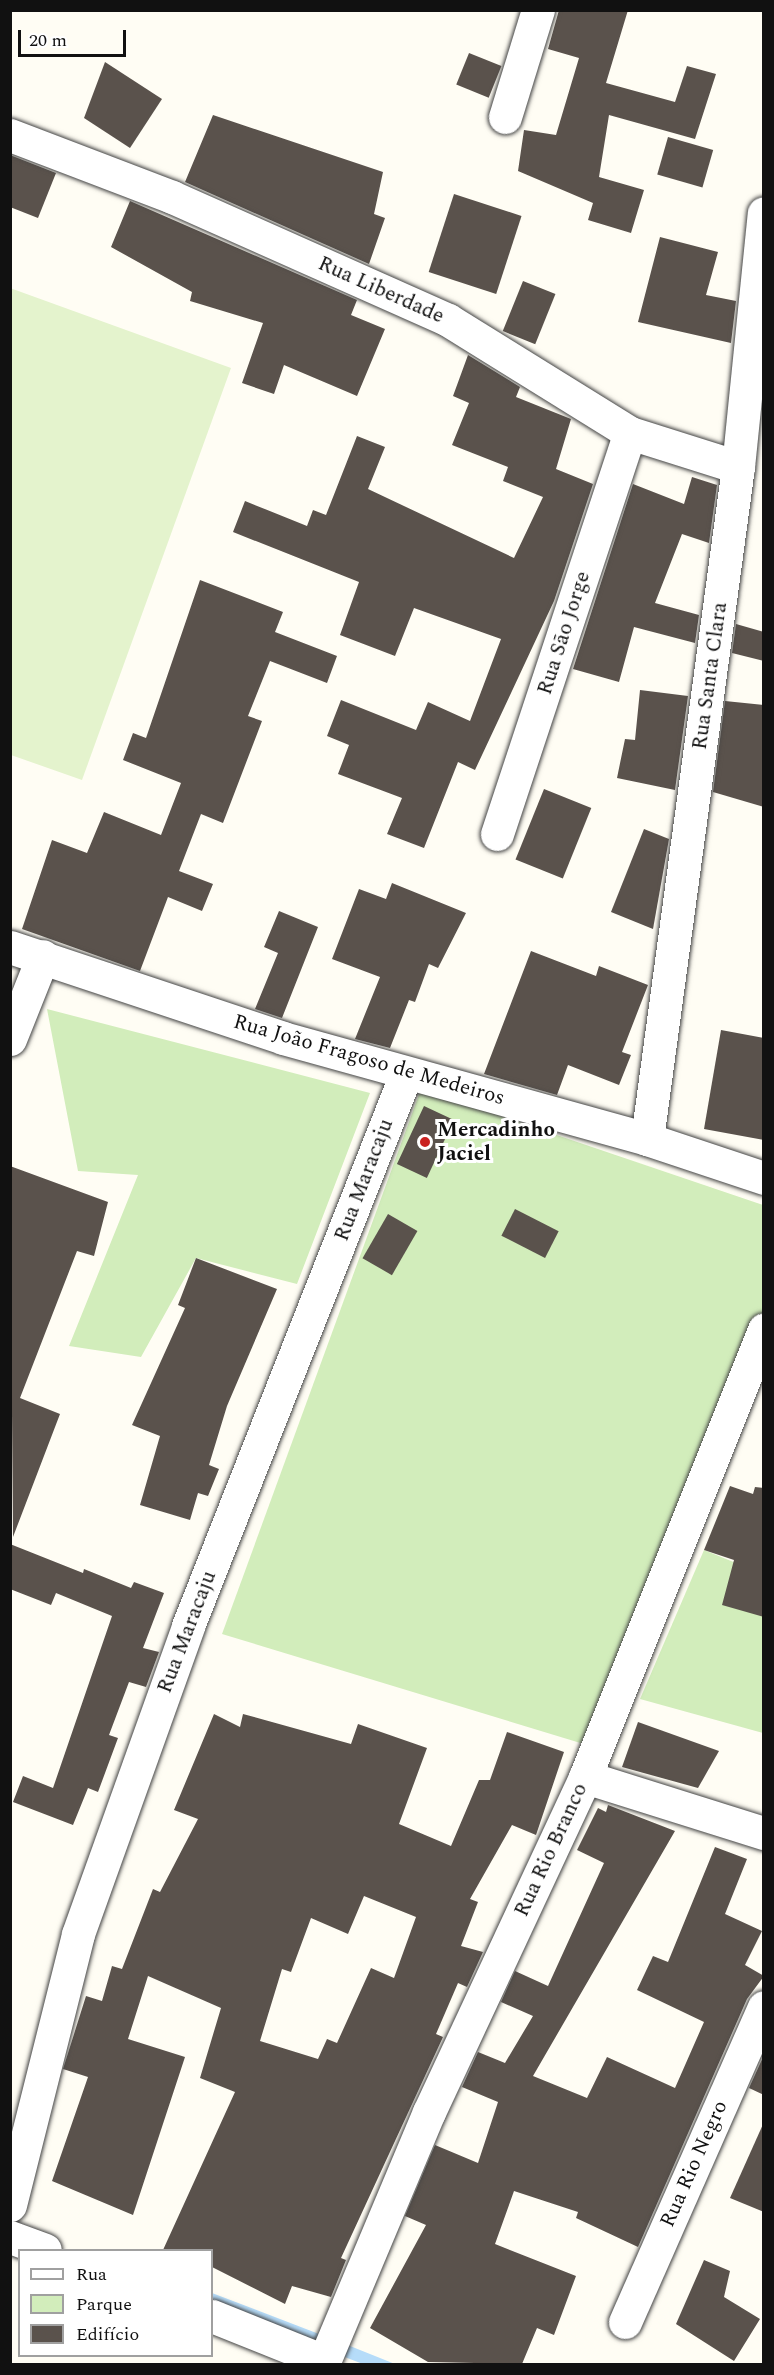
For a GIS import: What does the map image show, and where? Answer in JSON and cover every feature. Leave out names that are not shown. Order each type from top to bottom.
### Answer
[{"type":"street","points":[[505,117],[538,10]]},
{"type":"street","name":"Rua Liberdade","points":[[10,135],[172,197],[448,320],[630,433],[738,467]]},
{"type":"street","name":"Rua Santa Clara","points":[[647,1138],[738,467],[764,213]]},
{"type":"street","name":"Rua São Jorge","points":[[497,834],[630,433]]},
{"type":"street","name":"Rua João Fragoso de Medeiros","points":[[10,948],[43,956],[406,1074],[647,1138],[764,1178]]},
{"type":"street","points":[[10,1039],[43,956]]},
{"type":"street","name":"Rua Maracaju","points":[[11,2203],[78,1934],[188,1626],[406,1074]]},
{"type":"street","name":"Rua Rio Branco","points":[[324,2360],[345,2305],[585,1777],[764,1330]]},
{"type":"street","points":[[585,1777],[764,1833]]},
{"type":"street","name":"Rua Rio Negro","points":[[625,2322],[764,2007]]},
{"type":"street","points":[[10,2237],[42,2249]]},
{"type":"street","points":[[213,2316],[324,2360]]},
{"type":"green space","points":[[10,288],[231,368],[82,780],[11,755]]},
{"type":"green space","points":[[47,1009],[370,1093],[297,1284],[196,1258],[141,1357],[69,1346],[138,1175],[78,1171]]},
{"type":"green space","points":[[421,1089],[763,1205],[763,1327],[587,1745],[222,1634]]},
{"type":"green space","points":[[704,1550],[763,1574],[763,1733],[640,1699]]},
{"type":"water","points":[[213,2293],[395,2364],[363,2364],[213,2304]]},
{"type":"building","points":[[559,10],[628,10],[606,83],[675,102],[687,66],[716,74],[695,139],[609,115],[599,177],[644,190],[631,233],[588,220],[593,203],[518,171],[524,130],[556,135],[579,58],[548,49]]},
{"type":"building","points":[[469,53],[501,66],[489,98],[456,85]]},
{"type":"building","points":[[105,62],[162,99],[130,148],[84,118]]},
{"type":"building","points":[[213,115],[383,172],[374,214],[385,218],[369,264],[185,182]]},
{"type":"building","points":[[668,137],[713,150],[702,187],[657,174]]},
{"type":"building","points":[[10,155],[56,173],[38,218],[10,207]]},
{"type":"building","points":[[454,194],[522,216],[496,294],[429,272]]},
{"type":"building","points":[[130,201],[357,300],[351,315],[385,329],[357,396],[284,365],[274,394],[242,383],[263,323],[190,301],[192,292],[111,247]]},
{"type":"building","points":[[660,237],[718,252],[706,295],[736,301],[731,343],[638,322]]},
{"type":"building","points":[[523,281],[555,294],[535,344],[503,331]]},
{"type":"building","points":[[468,355],[520,387],[516,397],[571,419],[556,469],[593,484],[554,601],[475,770],[458,762],[424,848],[387,834],[402,798],[338,774],[349,745],[327,736],[341,700],[416,730],[428,702],[470,721],[501,639],[414,608],[395,656],[340,635],[359,582],[233,532],[245,501],[307,526],[313,510],[326,515],[357,436],[385,447],[368,489],[514,558],[543,497],[503,481],[508,467],[452,445],[469,403],[453,396]]},
{"type":"building","points":[[692,477],[717,485],[709,543],[682,534],[655,603],[699,615],[695,643],[634,627],[619,682],[573,669],[633,484],[684,504]]},
{"type":"building","points":[[200,580],[283,612],[275,632],[337,656],[327,683],[270,661],[248,716],[262,721],[223,823],[201,814],[179,871],[213,884],[202,911],[168,897],[140,971],[22,929],[52,840],[87,853],[104,812],[161,835],[181,783],[123,760],[133,733],[146,738]]},
{"type":"building","points":[[736,624],[764,632],[764,661],[732,653]]},
{"type":"building","points":[[640,690],[688,696],[675,790],[617,778],[625,739],[635,740]]},
{"type":"building","points":[[725,701],[764,705],[764,807],[713,792]]},
{"type":"building","points":[[544,789],[591,808],[563,879],[516,859]]},
{"type":"building","points":[[644,829],[669,839],[653,929],[611,912]]},
{"type":"building","points":[[392,883],[466,913],[438,968],[429,964],[415,1002],[409,1000],[390,1048],[355,1039],[380,977],[332,959],[359,889],[386,899]]},
{"type":"building","points":[[279,911],[318,927],[282,1018],[255,1009],[278,953],[264,947]]},
{"type":"building","points":[[531,951],[596,976],[599,966],[648,985],[622,1052],[631,1055],[619,1085],[568,1065],[557,1095],[484,1074]]},
{"type":"building","points":[[721,1030],[764,1038],[764,1140],[704,1129]]},
{"type":"building","name":"Mercadinho Jaciel","points":[[424,1106],[454,1120],[427,1178],[397,1164]]},
{"type":"building","points":[[10,1166],[108,1202],[94,1256],[77,1251],[20,1398],[60,1414],[13,1537]]},
{"type":"building","points":[[515,1209],[559,1231],[545,1258],[501,1236]]},
{"type":"building","points":[[388,1214],[417,1231],[392,1275],[362,1258]]},
{"type":"building","points":[[196,1258],[277,1289],[227,1406],[209,1465],[219,1469],[208,1496],[198,1493],[190,1520],[140,1505],[160,1436],[132,1425],[185,1308],[178,1305]]},
{"type":"building","points":[[730,1486],[753,1494],[755,1487],[764,1488],[764,1617],[722,1605],[734,1560],[704,1550]]},
{"type":"building","points":[[10,1544],[83,1573],[84,1569],[131,1588],[134,1582],[164,1593],[143,1648],[159,1652],[146,1687],[129,1682],[109,1735],[118,1738],[98,1792],[88,1788],[73,1825],[13,1802],[23,1776],[53,1788],[112,1616],[56,1593],[51,1605],[10,1589]]},
{"type":"building","points":[[214,1714],[240,1727],[243,1714],[351,1744],[358,1724],[427,1748],[399,1824],[451,1846],[479,1780],[490,1780],[507,1732],[564,1752],[536,1835],[512,1825],[470,1899],[478,1902],[461,1946],[483,1952],[467,1987],[458,1983],[436,2034],[443,2037],[341,2258],[346,2260],[331,2297],[292,2286],[285,2304],[213,2268],[213,2249],[163,2249],[235,2092],[200,2078],[221,2008],[148,1976],[128,2039],[185,2057],[133,2215],[52,2181],[88,2077],[63,2069],[86,1996],[102,2001],[112,1966],[122,1969],[153,1889],[160,1892],[198,1819],[174,1810]],"holes":[[[364,1896],[416,1917],[394,1978],[371,1968],[337,2043],[327,2039],[318,2059],[260,2041],[282,1969],[291,1972],[311,1918],[348,1934]]]},
{"type":"building","points":[[638,1722],[719,1751],[698,1788],[622,1767]]},
{"type":"building","points":[[608,1805],[675,1831],[533,2076],[587,2098],[607,2057],[675,2088],[704,2022],[637,1990],[653,1956],[668,1962],[715,1847],[747,1859],[725,1914],[762,1931],[745,1965],[764,1976],[747,1999],[638,2247],[576,2218],[578,2212],[514,2191],[495,2244],[576,2276],[554,2335],[537,2328],[522,2364],[428,2362],[370,2328],[426,2225],[405,2216],[435,2145],[478,2163],[498,2102],[462,2087],[478,2052],[505,2063],[533,2016],[501,2002],[515,1971],[548,1986],[604,1863],[577,1850],[598,1808],[606,1812]]},
{"type":"building","points":[[764,2055],[764,2095],[749,2088]]},
{"type":"building","points":[[764,2122],[764,2212],[730,2198]]},
{"type":"building","points":[[704,2260],[730,2271],[724,2297],[760,2319],[734,2361],[676,2324]]},
{"type":"place","name":"Mercadinho Jaciel","points":[[425,1142]]}]
